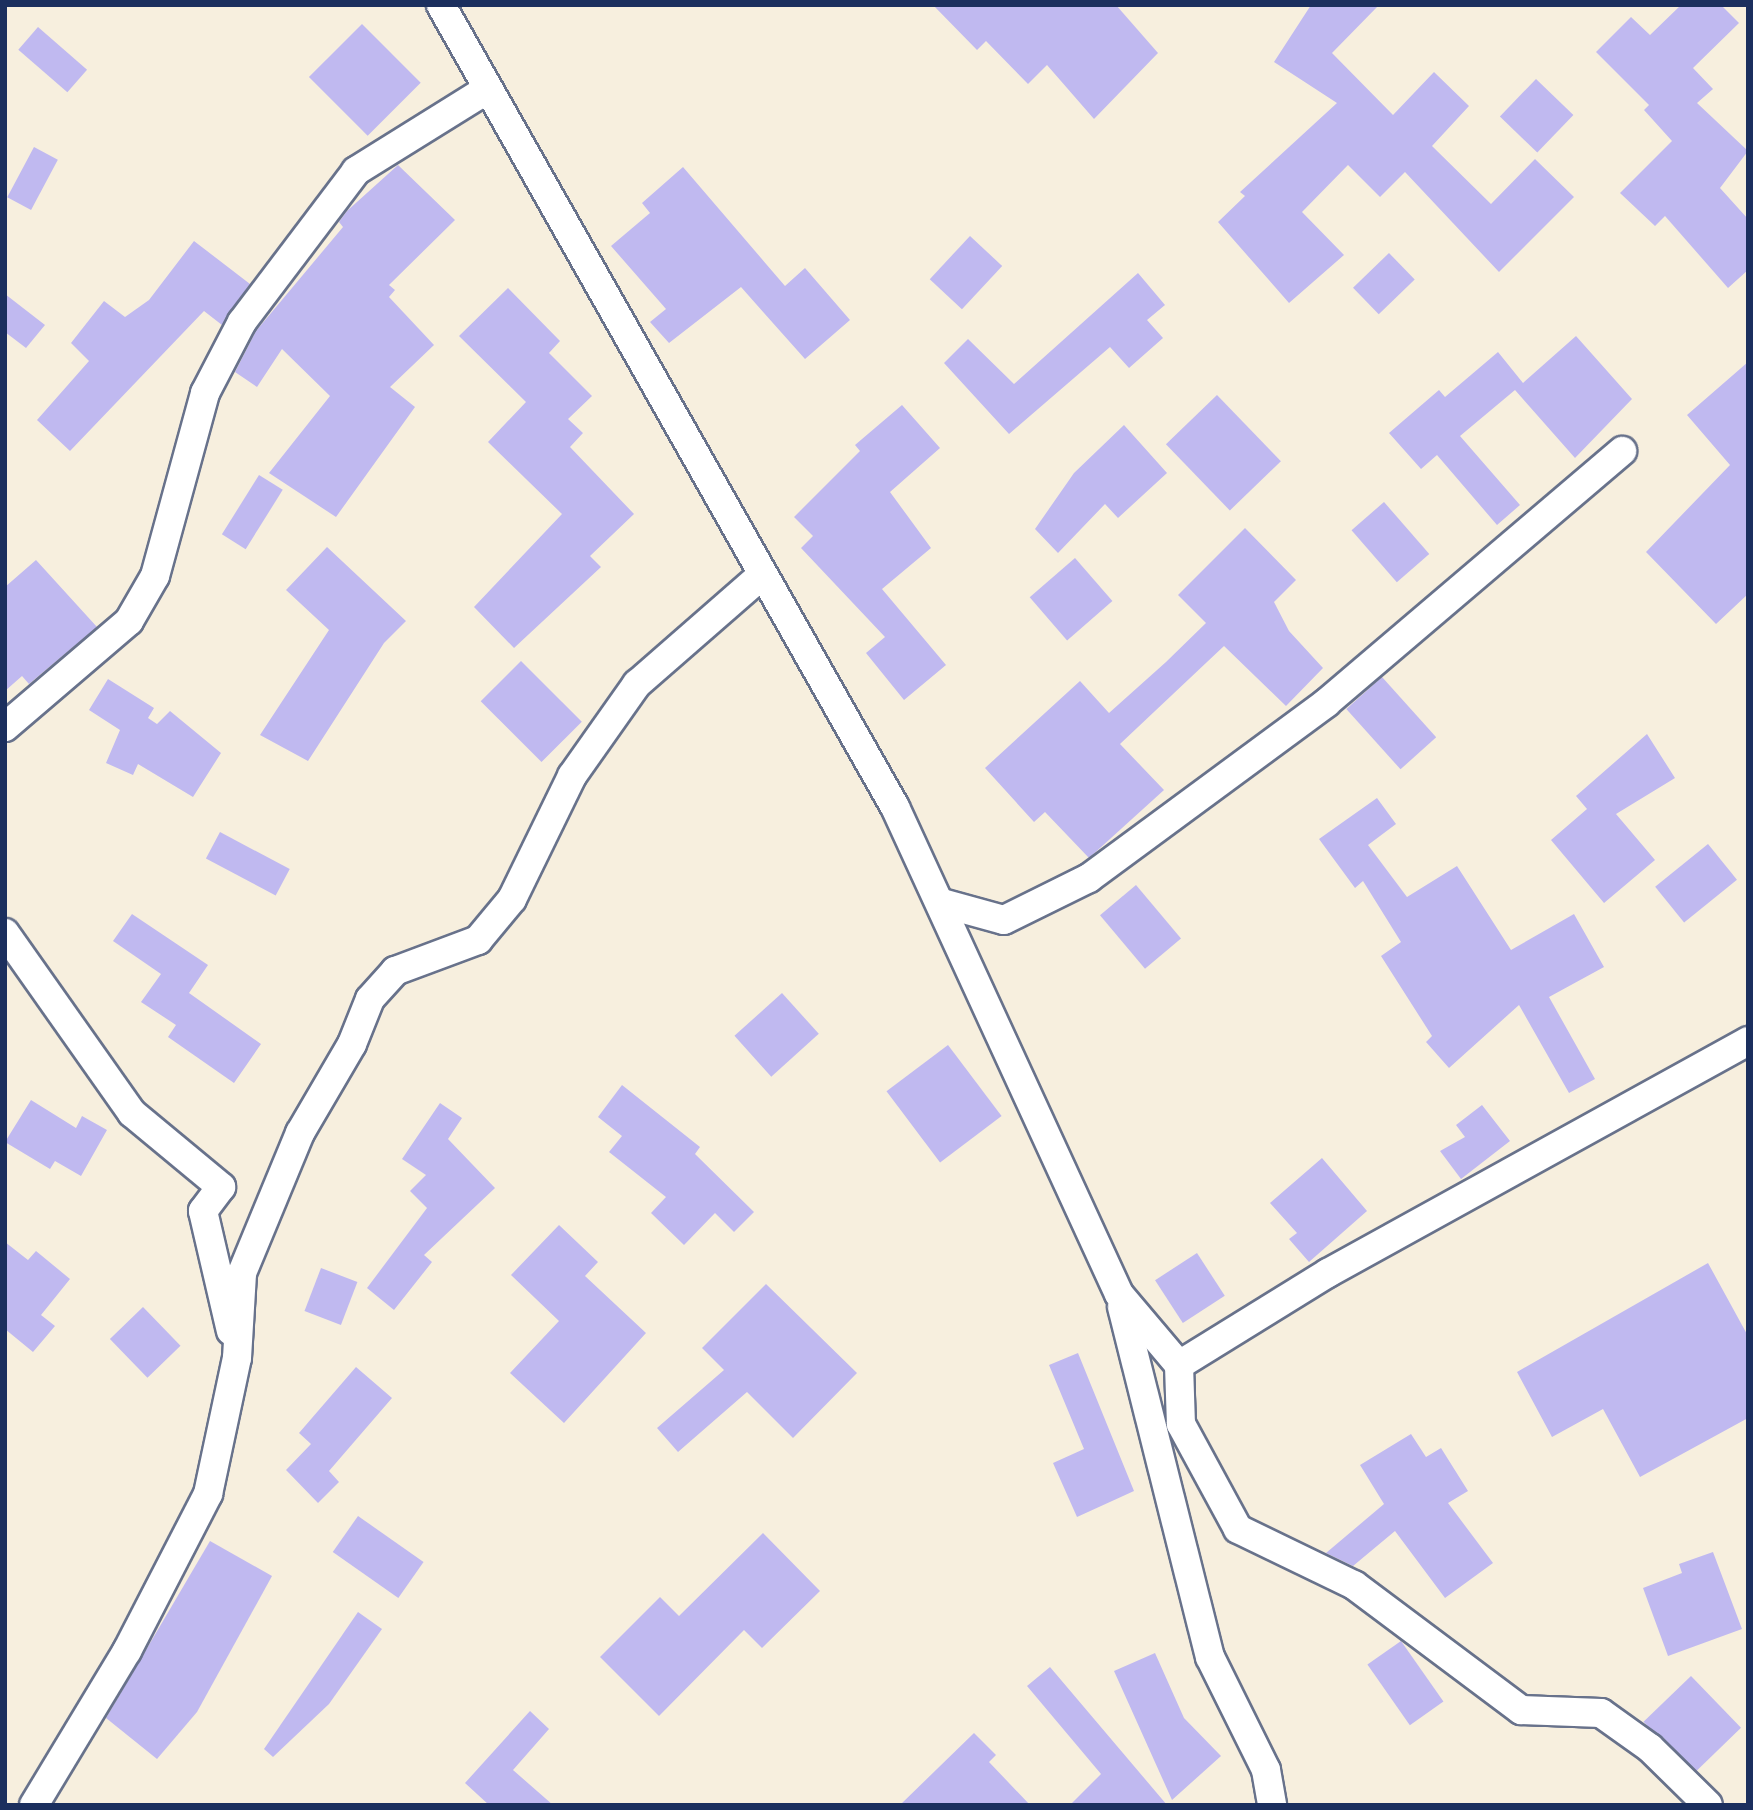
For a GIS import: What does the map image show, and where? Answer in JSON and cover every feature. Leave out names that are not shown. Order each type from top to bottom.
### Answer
[{"type":"street","points":[[441,5],[486,89],[895,807],[942,903],[1119,1294],[1210,1657],[1266,1770],[1272,1805]]},
{"type":"street","points":[[5,727],[129,621],[155,576],[205,393],[242,322],[356,171],[486,89]]},
{"type":"street","points":[[942,903],[1004,920],[1089,878],[1326,703],[1622,451]]},
{"type":"street","points":[[34,1805],[127,1651],[208,1494],[237,1357],[242,1273],[261,1218],[370,999],[395,971],[478,940],[512,899],[572,776],[637,684],[762,575]]},
{"type":"street","points":[[5,933],[132,1113],[222,1187],[203,1211],[237,1357]]},
{"type":"street","points":[[1179,1365],[1328,1273],[1748,1041]]},
{"type":"street","points":[[1119,1294],[1179,1365],[1181,1424],[1238,1529],[1354,1585],[1521,1710],[1601,1713],[1650,1748],[1708,1805]]},
{"type":"building","points":[[933,5],[1116,5],[1158,53],[1094,119],[1047,65],[1028,84],[986,41],[977,50]]},
{"type":"building","points":[[1311,5],[1379,5],[1332,53],[1393,115],[1434,72],[1469,106],[1432,146],[1491,204],[1535,159],[1574,197],[1499,272],[1405,172],[1380,197],[1348,165],[1302,212],[1344,255],[1289,303],[1218,222],[1245,196],[1240,192],[1337,103],[1274,62]]},
{"type":"building","points":[[1681,5],[1721,5],[1739,23],[1693,68],[1713,89],[1697,103],[1748,151],[1720,188],[1748,219],[1748,270],[1728,288],[1665,216],[1655,226],[1620,193],[1672,141],[1644,110],[1649,105],[1596,52],[1631,17],[1650,35]]},
{"type":"building","points":[[362,24],[421,83],[368,136],[309,77]]},
{"type":"building","points":[[38,27],[87,70],[67,92],[18,50]]},
{"type":"building","points":[[1536,79],[1573,115],[1537,153],[1500,116]]},
{"type":"building","points":[[34,147],[58,160],[31,210],[7,197]]},
{"type":"building","points":[[398,165],[455,220],[389,285],[395,290],[389,297],[434,345],[390,387],[415,407],[336,517],[269,473],[330,396],[282,349],[257,387],[235,372],[256,331],[343,227],[339,222],[347,211]]},
{"type":"building","points":[[683,167],[785,286],[805,268],[850,320],[805,359],[741,287],[669,343],[650,322],[666,309],[611,246],[650,213],[642,203]]},
{"type":"building","points":[[970,236],[1002,266],[962,309],[930,279]]},
{"type":"building","points":[[194,241],[250,284],[222,325],[204,311],[70,451],[37,420],[89,361],[71,343],[104,301],[125,317],[149,300]]},
{"type":"building","points":[[1389,253],[1415,280],[1379,314],[1353,288]]},
{"type":"building","points":[[1138,273],[1165,305],[1147,320],[1163,338],[1129,368],[1110,347],[1009,434],[944,363],[968,339],[1014,384]]},
{"type":"building","points":[[508,288],[560,341],[549,353],[592,396],[568,419],[583,433],[570,447],[634,514],[590,556],[601,567],[514,648],[474,607],[562,514],[488,442],[526,402],[459,336]]},
{"type":"building","points":[[5,294],[45,325],[26,348],[5,332]]},
{"type":"building","points":[[1576,336],[1632,399],[1575,458],[1515,390],[1460,436],[1520,505],[1497,525],[1437,455],[1421,469],[1389,433],[1439,390],[1445,397],[1498,352],[1523,383]]},
{"type":"building","points":[[1748,362],[1748,594],[1716,624],[1646,552],[1730,465],[1687,415]]},
{"type":"building","points":[[1217,395],[1281,461],[1230,511],[1166,444]]},
{"type":"building","points":[[902,405],[940,448],[890,492],[931,548],[882,589],[946,665],[904,700],[866,653],[885,637],[801,548],[813,536],[794,517],[860,451],[855,445]]},
{"type":"building","points":[[1124,425],[1167,473],[1118,518],[1105,504],[1058,553],[1035,529],[1074,473]]},
{"type":"building","points":[[259,475],[283,490],[246,549],[222,534]]},
{"type":"building","points":[[1384,502],[1429,554],[1397,582],[1352,530]]},
{"type":"building","points":[[1245,528],[1296,580],[1274,602],[1289,631],[1323,668],[1286,706],[1224,646],[1120,744],[1164,790],[1089,858],[1045,812],[1034,822],[985,768],[1080,681],[1109,713],[1166,662],[1206,623],[1178,595]]},
{"type":"building","points":[[327,547],[406,621],[384,643],[308,761],[260,735],[329,630],[286,590]]},
{"type":"building","points":[[1075,558],[1112,601],[1067,640],[1030,597]]},
{"type":"building","points":[[36,560],[97,627],[29,684],[22,676],[5,691],[5,587]]},
{"type":"building","points":[[521,661],[582,722],[542,762],[481,701]]},
{"type":"building","points":[[1382,677],[1436,737],[1401,769],[1346,709]]},
{"type":"building","points":[[108,679],[154,708],[148,718],[157,724],[170,711],[221,753],[193,797],[138,764],[133,775],[106,763],[120,730],[89,710]]},
{"type":"building","points":[[1647,734],[1675,778],[1616,814],[1655,860],[1604,903],[1551,840],[1587,809],[1576,796]]},
{"type":"building","points":[[1377,798],[1396,824],[1368,845],[1407,897],[1457,866],[1511,950],[1574,914],[1604,967],[1549,997],[1595,1079],[1569,1093],[1519,1005],[1449,1068],[1426,1042],[1432,1036],[1381,956],[1401,942],[1363,881],[1355,888],[1319,839]]},
{"type":"building","points":[[220,832],[290,869],[276,896],[206,858]]},
{"type":"building","points":[[1708,844],[1737,880],[1684,923],[1655,887]]},
{"type":"building","points":[[1136,885],[1181,939],[1145,969],[1100,915]]},
{"type":"building","points":[[132,914],[208,965],[189,993],[261,1044],[234,1083],[168,1037],[176,1025],[141,1002],[161,974],[113,941]]},
{"type":"building","points":[[782,993],[819,1034],[771,1077],[734,1036]]},
{"type":"building","points":[[948,1045],[1002,1116],[940,1162],[887,1091]]},
{"type":"building","points":[[622,1085],[700,1147],[695,1154],[754,1212],[734,1232],[715,1213],[684,1245],[651,1213],[666,1197],[609,1152],[622,1136],[598,1117]]},
{"type":"building","points":[[31,1100],[76,1128],[82,1116],[107,1130],[81,1176],[55,1161],[50,1169],[5,1142]]},
{"type":"building","points":[[440,1103],[462,1118],[448,1139],[495,1188],[424,1255],[432,1262],[394,1310],[367,1288],[427,1208],[410,1191],[426,1175],[402,1159]]},
{"type":"building","points":[[1482,1105],[1510,1141],[1461,1179],[1440,1151],[1465,1137],[1456,1125]]},
{"type":"building","points":[[1322,1158],[1367,1211],[1309,1262],[1289,1239],[1297,1233],[1270,1203]]},
{"type":"building","points":[[559,1225],[598,1262],[585,1276],[646,1333],[564,1423],[510,1373],[559,1321],[511,1275]]},
{"type":"building","points":[[5,1242],[28,1260],[36,1251],[70,1279],[41,1315],[55,1326],[33,1352],[5,1329]]},
{"type":"building","points":[[1197,1253],[1225,1296],[1183,1323],[1155,1280]]},
{"type":"building","points":[[1708,1263],[1748,1336],[1748,1418],[1640,1477],[1603,1409],[1552,1437],[1517,1372]]},
{"type":"building","points":[[321,1268],[357,1282],[341,1325],[305,1311]]},
{"type":"building","points":[[766,1284],[857,1373],[793,1438],[747,1392],[678,1452],[657,1428],[724,1370],[702,1348]]},
{"type":"building","points":[[143,1307],[181,1346],[147,1378],[110,1339]]},
{"type":"building","points":[[1078,1353],[1134,1491],[1077,1517],[1053,1463],[1084,1449],[1049,1365]]},
{"type":"building","points":[[356,1367],[392,1398],[329,1471],[339,1482],[318,1503],[286,1470],[311,1444],[299,1433]]},
{"type":"building","points":[[1411,1434],[1426,1457],[1441,1448],[1468,1491],[1448,1503],[1493,1563],[1445,1598],[1395,1531],[1353,1566],[1326,1553],[1384,1504],[1360,1465]]},
{"type":"building","points":[[358,1516],[424,1562],[398,1598],[333,1552]]},
{"type":"building","points":[[763,1533],[820,1591],[762,1648],[744,1630],[659,1716],[600,1657],[660,1597],[679,1616]]},
{"type":"building","points":[[210,1541],[272,1576],[197,1712],[157,1759],[106,1718]]},
{"type":"building","points":[[1713,1552],[1742,1629],[1668,1656],[1643,1588],[1682,1573],[1679,1564]]},
{"type":"building","points":[[358,1612],[382,1629],[329,1704],[273,1757],[264,1749]]},
{"type":"building","points":[[1401,1641],[1443,1702],[1410,1725],[1367,1665]]},
{"type":"building","points":[[1155,1653],[1184,1718],[1221,1756],[1172,1800],[1114,1671]]},
{"type":"building","points":[[1050,1667],[1167,1805],[1070,1805],[1101,1774],[1027,1686]]},
{"type":"building","points":[[1691,1676],[1741,1728],[1694,1774],[1644,1722]]},
{"type":"building","points":[[530,1711],[549,1729],[513,1770],[553,1805],[489,1805],[465,1783]]},
{"type":"building","points":[[974,1733],[996,1755],[989,1762],[1030,1805],[900,1805]]}]
